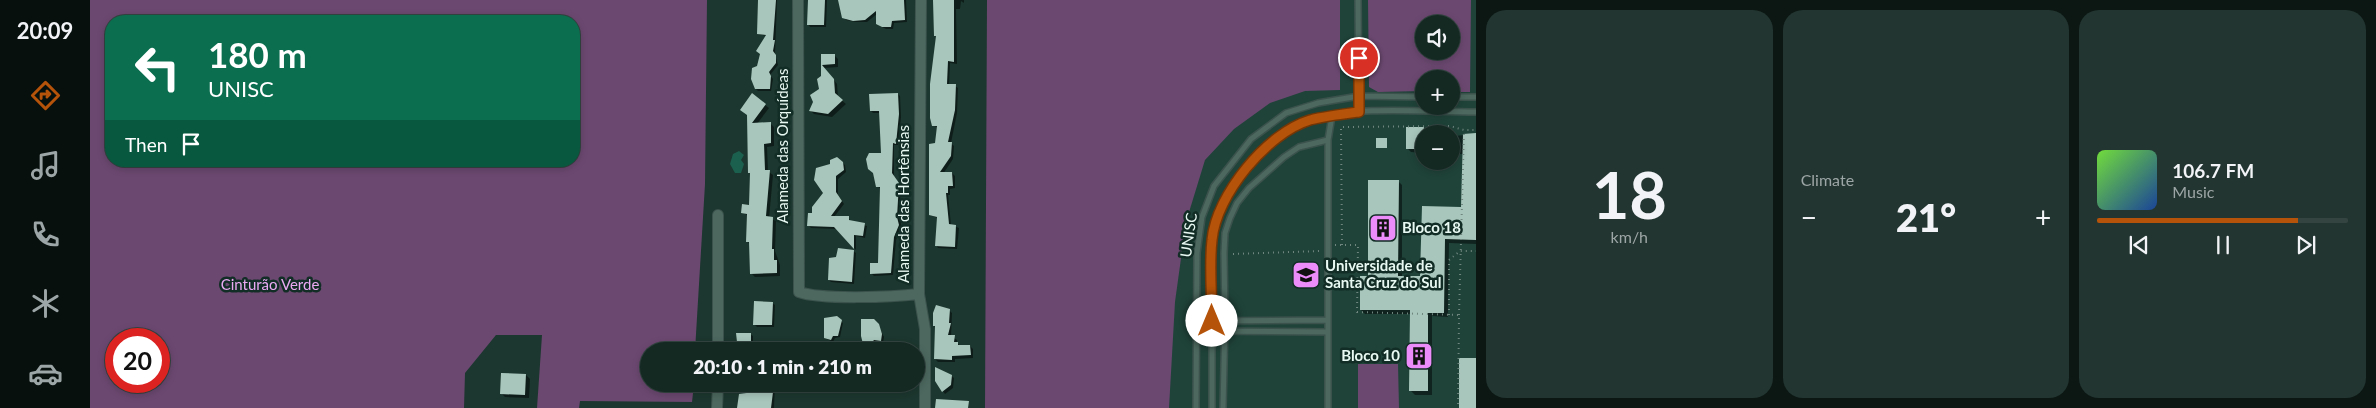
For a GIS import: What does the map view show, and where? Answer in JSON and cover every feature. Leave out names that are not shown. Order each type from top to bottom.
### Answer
[{"type":"street","name":"Alameda das Orquídeas","points":[[798,0],[799,292],[814,295],[850,296],[919,294]]},
{"type":"street","name":"Alameda das Hortênsias","points":[[921,0],[919,294],[925,329],[925,408]]},
{"type":"street","points":[[718,215],[718,342]]},
{"type":"street","points":[[718,392],[718,408]]},
{"type":"lane","points":[[1358,0],[1359,112]]},
{"type":"lane","name":"UNISC","points":[[1196,408],[1198,244],[1202,217],[1214,186],[1252,139],[1286,113],[1318,103],[1359,96],[1415,97]]},
{"type":"lane","points":[[1460,97],[1476,97]]},
{"type":"lane","name":"UNISC","points":[[1212,408],[1212,239],[1217,219],[1228,193],[1243,171],[1266,148],[1288,132],[1308,121],[1359,112],[1476,112]]},
{"type":"lane","points":[[1328,408],[1328,140],[1332,116]]},
{"type":"lane","points":[[1223,408],[1224,254],[1225,233],[1230,218],[1237,204],[1249,188],[1292,150],[1328,140]]},
{"type":"lane","points":[[1197,321],[1328,320]]},
{"type":"lane","points":[[1197,332],[1328,332]]},
{"type":"path","points":[[1342,245],[1341,127],[1450,126],[1464,130],[1476,130]]},
{"type":"path","points":[[1458,408],[1464,130]]},
{"type":"path","points":[[1224,254],[1358,245],[1357,312],[1459,315]]},
{"type":"path","points":[[1448,315],[1449,260],[1460,251],[1476,251]]},
{"type":"shaded area","name":"Universidade de Santa Cruz do Sul","points":[[1170,0],[1476,0],[1476,408],[1084,408]]},
{"type":"shaded area","points":[[739,151],[744,155],[741,160],[744,164],[741,173],[735,173],[730,164],[733,154]]},
{"type":"green space","name":"Cinturão Verde","points":[[90,0],[707,0],[705,184],[696,342],[640,342],[640,392],[693,392],[692,402],[580,401],[579,408],[537,408],[542,335],[496,335],[465,373],[464,408],[90,408]]},
{"type":"green space","points":[[987,0],[1340,0],[1340,90],[1305,91],[1270,103],[1234,129],[1205,160],[1186,222],[1175,302],[1169,408],[985,408]]},
{"type":"green space","points":[[1368,0],[1471,0],[1470,92],[1460,92],[1460,70],[1415,70],[1415,91],[1378,92],[1369,87]]},
{"type":"green space","points":[[1358,364],[1398,364],[1399,408],[1358,408]]},
{"type":"building","points":[[758,0],[776,0],[773,51],[776,55],[776,63],[769,72],[771,76],[770,89],[755,89],[751,79],[752,68],[757,66],[760,54],[756,51],[766,35],[757,34]]},
{"type":"building","points":[[808,0],[825,0],[824,25],[807,25]]},
{"type":"building","points":[[838,0],[904,0],[905,20],[892,21],[891,27],[882,27],[876,24],[876,11],[865,20],[853,21],[842,18]]},
{"type":"building","points":[[933,0],[954,0],[954,62],[948,61],[947,84],[956,84],[955,110],[948,142],[952,142],[951,156],[940,172],[952,172],[953,186],[948,186],[948,193],[946,193],[949,224],[956,225],[955,247],[935,246],[937,217],[929,215],[929,144],[935,143],[937,126],[932,126],[930,118],[930,84],[936,36],[934,36]]},
{"type":"building","points":[[821,54],[835,54],[835,64],[822,65],[834,79],[835,93],[843,100],[828,114],[809,111],[813,102],[810,95],[819,89],[817,79],[821,76]]},
{"type":"building","points":[[752,93],[766,104],[752,123],[771,122],[771,143],[764,144],[765,170],[770,170],[766,216],[773,217],[772,249],[774,249],[774,260],[777,260],[777,273],[750,274],[749,242],[746,242],[747,214],[741,213],[742,204],[749,205],[750,173],[748,173],[747,115],[740,110]]},
{"type":"building","points":[[898,93],[899,114],[896,144],[893,143],[892,173],[899,183],[897,217],[899,225],[894,237],[891,273],[870,274],[870,263],[878,263],[880,187],[876,187],[873,173],[868,169],[866,159],[869,153],[881,153],[879,111],[870,111],[869,94]]},
{"type":"building","points":[[1406,127],[1415,127],[1415,149],[1406,149]]},
{"type":"building","points":[[1476,133],[1476,240],[1445,239],[1444,313],[1428,313],[1428,391],[1409,391],[1410,310],[1360,310],[1360,276],[1368,276],[1368,180],[1399,180],[1398,276],[1420,276],[1422,206],[1461,207],[1463,134]]},
{"type":"building","points":[[1376,138],[1387,138],[1387,148],[1376,148]]},
{"type":"building","points":[[837,157],[843,162],[844,170],[836,176],[836,192],[842,201],[831,216],[849,216],[849,220],[865,223],[863,236],[854,235],[854,249],[834,227],[807,226],[808,213],[812,213],[812,207],[823,193],[814,180],[816,168],[830,164],[830,160]]},
{"type":"building","points":[[838,248],[854,250],[852,282],[828,280],[829,258],[836,257]]},
{"type":"building","points":[[754,301],[773,302],[772,325],[753,325]]},
{"type":"building","points":[[936,305],[950,309],[949,323],[951,323],[948,335],[955,335],[954,342],[958,342],[958,345],[970,345],[971,355],[952,356],[952,360],[934,359],[935,326],[933,326],[933,313]]},
{"type":"building","points":[[837,316],[842,320],[838,336],[833,336],[831,340],[824,338],[824,318]]},
{"type":"building","points":[[861,319],[874,319],[879,324],[882,334],[881,341],[862,342]]},
{"type":"building","points":[[736,333],[751,333],[751,342],[737,342]]},
{"type":"building","points":[[1459,358],[1476,358],[1476,408],[1459,408]]},
{"type":"building","points":[[935,367],[952,375],[951,385],[942,392],[935,381]]},
{"type":"building","points":[[501,373],[526,374],[525,395],[500,394]]},
{"type":"building","points":[[773,392],[771,408],[737,408],[739,394]]},
{"type":"building","points":[[936,399],[969,401],[968,408],[935,408]]},
{"type":"place","name":"Bloco 18","points":[[1383,228]]},
{"type":"place","name":"Universidade de Santa Cruz do Sul","points":[[1306,275]]},
{"type":"place","name":"Bloco 10","points":[[1419,356]]},
{"type":"route","points":[[1212,321],[1212,239],[1217,219],[1228,193],[1243,171],[1266,148],[1288,132],[1308,121],[1359,112],[1359,58]]}]
